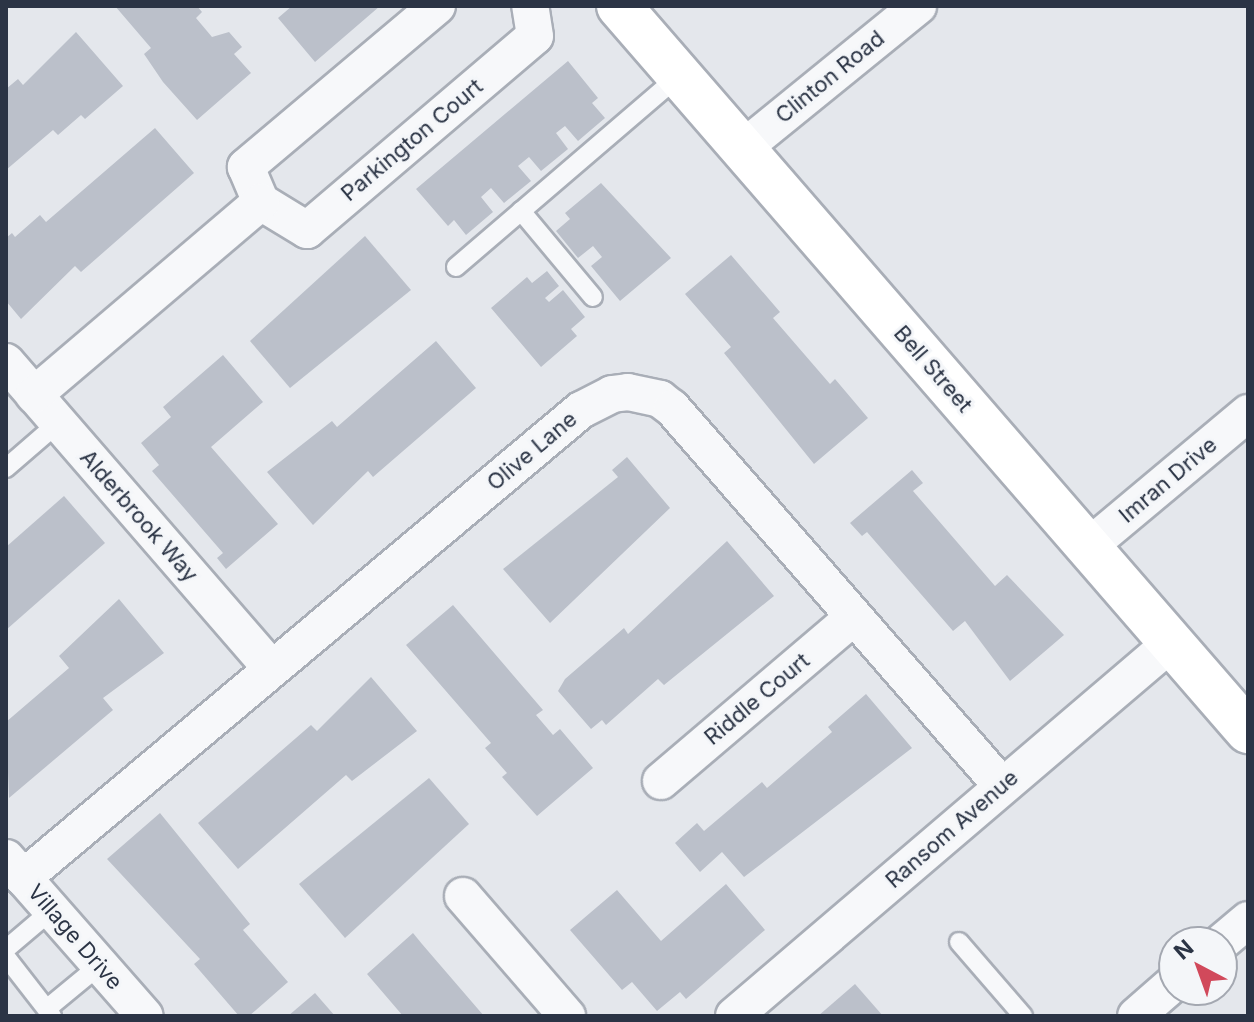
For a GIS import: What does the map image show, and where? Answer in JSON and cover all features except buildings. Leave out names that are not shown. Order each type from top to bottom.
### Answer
[{"type":"street","points":[[34,395],[261,202],[246,167],[437,6]]},
{"type":"street","name":"Parkington Court","points":[[261,202],[307,230],[535,36],[530,6]]},
{"type":"street","name":"Bell Street","points":[[619,6],[1248,731]]},
{"type":"street","name":"Clinton Road","points":[[742,149],[918,6]]},
{"type":"street","name":"Alderbrook Way","points":[[6,362],[272,669]]},
{"type":"street","name":"Olive Lane","points":[[14,868],[272,669],[581,410],[597,400],[628,392],[660,399],[672,408],[1002,786]]},
{"type":"street","name":"Imran Drive","points":[[1088,547],[1248,413]]},
{"type":"street","name":"Riddle Court","points":[[661,781],[854,617]]},
{"type":"street","name":"Ransom Avenue","points":[[734,1016],[1171,643]]},
{"type":"street","name":"Village Drive","points":[[14,868],[145,1016]]},
{"type":"street","points":[[463,896],[567,1016]]},
{"type":"street","points":[[1136,1016],[1158,997]]},
{"type":"lane","points":[[456,267],[679,76]]},
{"type":"lane","points":[[521,211],[593,297]]},
{"type":"lane","points":[[6,468],[58,423]]},
{"type":"lane","points":[[6,949],[52,910]]},
{"type":"lane","points":[[959,942],[1023,1016]]},
{"type":"lane","points":[[6,957],[50,1011],[100,965]]}]
